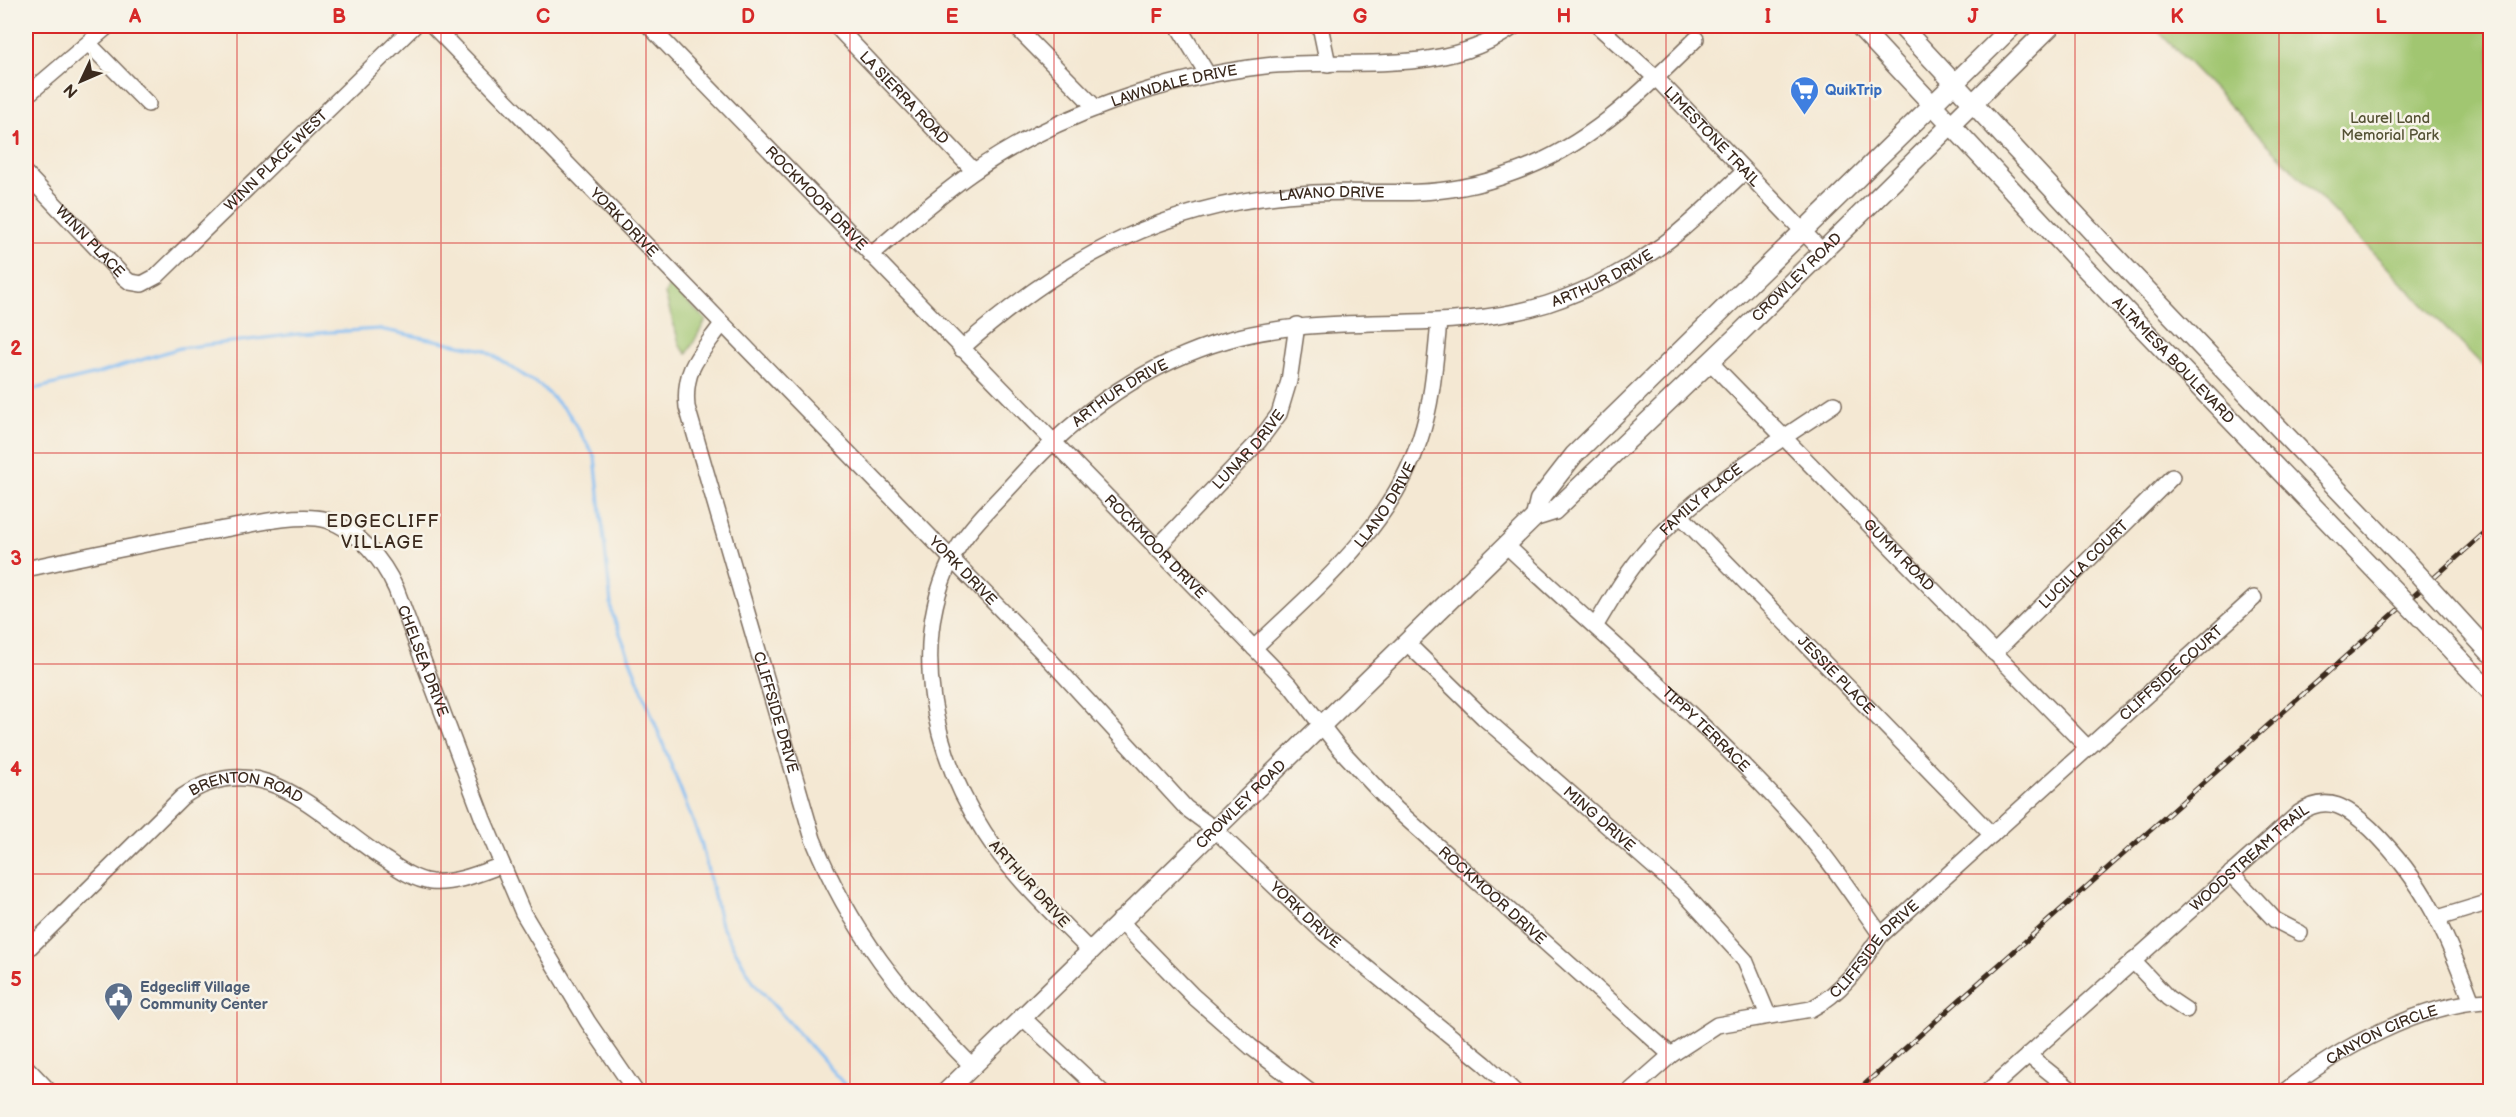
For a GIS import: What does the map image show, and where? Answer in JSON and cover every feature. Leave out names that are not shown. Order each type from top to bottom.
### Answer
[{"type":"main road","name":"ALTAMESA BOULEVARD","points":[[1859,26],[2099,283],[2490,691]]},
{"type":"main road","name":"ALTAMESA BOULEVARD","points":[[1901,26],[2407,562],[2490,653]]},
{"type":"main road","name":"CROWLEY ROAD","points":[[1535,517],[1539,501],[1574,455],[2013,26]]},
{"type":"main road","name":"CROWLEY ROAD","points":[[946,1092],[1213,828],[1535,517],[1554,511],[1710,362],[2050,26]]},
{"type":"main road","points":[[2099,283],[2128,269]]},
{"type":"street","points":[[26,96],[108,26]]},
{"type":"street","name":"WINN PLACE WEST","points":[[130,282],[142,284],[157,276],[414,26]]},
{"type":"street","name":"YORK DRIVE","points":[[433,26],[1051,661],[1186,808],[1213,828],[1323,933],[1485,1064],[1515,1092]]},
{"type":"street","name":"ROCKMOOR DRIVE","points":[[649,26],[1053,444],[1290,685],[1340,749],[1396,809],[1671,1055]]},
{"type":"street","name":"LA SIERRA ROAD","points":[[836,26],[974,171]]},
{"type":"street","points":[[1015,26],[1096,108]]},
{"type":"street","points":[[1178,26],[1208,75]]},
{"type":"street","points":[[1320,26],[1328,64]]},
{"type":"street","name":"LAWNDALE DRIVE","points":[[871,255],[974,171],[1020,144],[1096,108],[1151,89],[1208,75],[1266,66],[1426,61],[1461,53],[1496,39],[1515,26]]},
{"type":"street","name":"LIMESTONE TRAIL","points":[[1598,26],[1656,78],[1822,251]]},
{"type":"street","name":"LAVANO DRIVE","points":[[961,349],[1002,312],[1059,272],[1093,252],[1163,221],[1211,207],[1268,197],[1314,193],[1414,192],[1463,187],[1517,171],[1564,150],[1605,123],[1696,39]]},
{"type":"street","points":[[89,44],[148,104]]},
{"type":"street","name":"ARTHUR DRIVE","points":[[1089,950],[1035,894],[984,833],[948,760],[933,700],[930,653],[935,609],[951,559],[971,531],[1028,467],[1053,444],[1106,397],[1150,370],[1225,341],[1298,325],[1439,321],[1492,316],[1546,304],[1614,274],[1673,237],[1745,171]]},
{"type":"street","name":"WINN PLACE","points":[[26,174],[130,282]]},
{"type":"street","name":"LLANO DRIVE","points":[[1254,648],[1357,548],[1389,506],[1411,465],[1421,437],[1431,395],[1439,321]]},
{"type":"street","name":"CLIFFSIDE DRIVE","points":[[722,324],[695,361],[685,384],[687,407],[813,839],[839,898],[873,953],[925,1017],[972,1066]]},
{"type":"street","name":"LUNAR DRIVE","points":[[1156,549],[1259,441],[1279,414],[1289,381],[1298,325]]},
{"type":"street","name":"GUMM ROAD","points":[[1710,362],[2088,748]]},
{"type":"street","name":"FAMILY PLACE","points":[[1596,626],[1615,593],[1649,546],[1681,516],[1715,485],[1834,404]]},
{"type":"street","name":"LUCILLA COURT","points":[[1995,653],[2172,477]]},
{"type":"street","name":"JESSIE PLACE","points":[[1681,516],[1992,835]]},
{"type":"street","name":"CHELSEA DRIVE","points":[[26,569],[252,524],[320,519],[345,528],[363,543],[388,572],[523,914],[606,1051],[636,1092]]},
{"type":"street","name":"TIPPY TERRACE","points":[[1506,545],[1676,698],[1795,820],[1881,935]]},
{"type":"street","name":"CLIFFSIDE COURT","points":[[2088,748],[2254,598]]},
{"type":"street","name":"MING DRIVE","points":[[1406,642],[1483,717],[1684,893],[1745,960],[1768,1015]]},
{"type":"street","name":"CLIFFSIDE DRIVE","points":[[1629,1092],[1671,1055],[1717,1025],[1811,1009],[1825,1001],[1845,984],[1881,935],[2088,748]]},
{"type":"street","name":"BRENTON ROAD","points":[[26,951],[182,796],[196,787],[232,778],[251,778],[277,783],[297,795],[364,846],[418,879],[438,882],[453,881],[502,865]]},
{"type":"street","name":"WOODSTREAM TRAIL","points":[[1987,1092],[2299,813],[2322,802],[2330,802],[2359,818],[2396,854],[2417,881],[2438,918],[2472,1002]]},
{"type":"street","points":[[2231,873],[2275,920],[2300,933]]},
{"type":"street","points":[[2438,918],[2490,902]]},
{"type":"street","points":[[1119,920],[1192,996],[1251,1047],[1310,1092]]},
{"type":"street","points":[[2133,961],[2168,998],[2186,1010]]},
{"type":"street","name":"CANYON CIRCLE","points":[[2284,1092],[2338,1053],[2368,1036],[2449,1007],[2490,1001]]},
{"type":"street","points":[[1022,1017],[1102,1092]]},
{"type":"street","points":[[2028,1055],[2074,1092]]},
{"type":"street","points":[[26,1067],[50,1092]]},
{"type":"green space","name":"Laurel Land Memorial Park","points":[[2153,26],[2490,26],[2490,373]]},
{"type":"green space","points":[[669,285],[706,320],[687,354],[680,346],[665,294]]},
{"type":"waterway","points":[[26,391],[96,374],[180,348],[298,334],[379,329],[485,350],[543,388],[569,414],[595,457],[612,613],[701,842],[721,925],[754,983],[851,1092]]},
{"type":"railway","points":[[1856,1092],[2490,528]]},
{"type":"place","name":"QuikTrip","points":[[1804,116]]},
{"type":"place","name":"Edgecliff Village Community Center","points":[[119,1022]]},
{"type":"district","name":"EDGECLIFF VILLAGE","points":[[383,531]]}]
